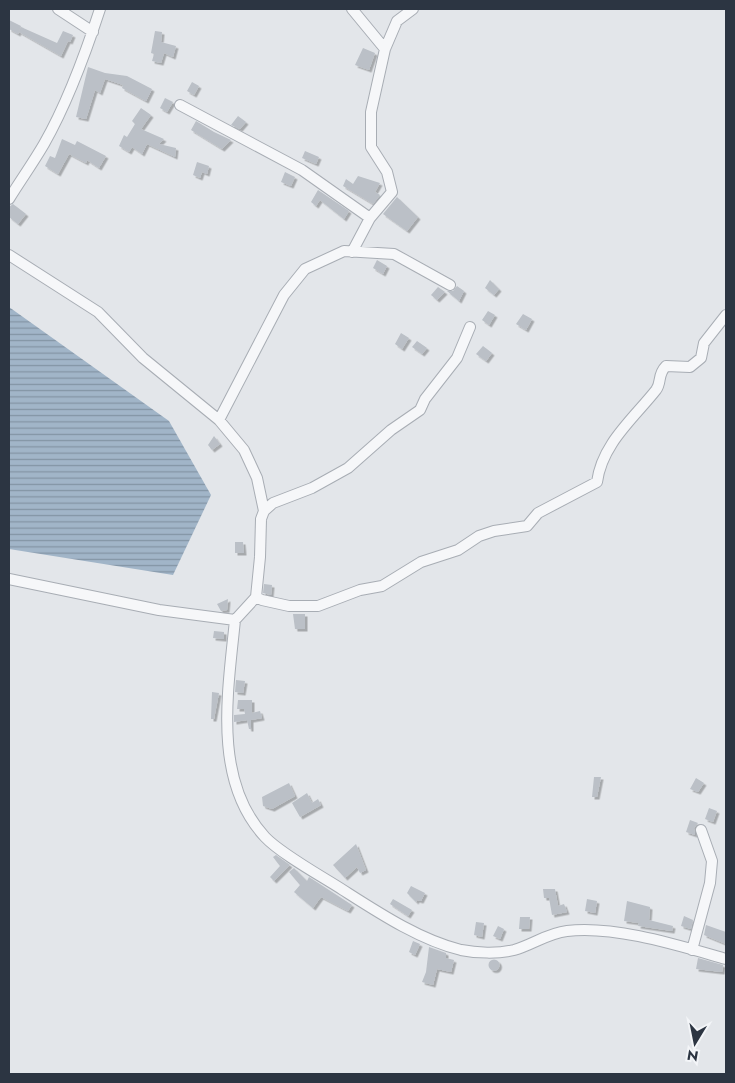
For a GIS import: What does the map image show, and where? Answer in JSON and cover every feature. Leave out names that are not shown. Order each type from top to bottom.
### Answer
[{"type":"street","points":[[58,9],[93,32]]},
{"type":"street","points":[[9,200],[44,143],[79,70],[100,9]]},
{"type":"street","points":[[352,9],[385,49]]},
{"type":"street","points":[[352,252],[370,218],[392,192],[387,172],[371,148],[371,112],[385,49],[397,21],[413,9]]},
{"type":"street","points":[[180,106],[302,170],[370,218]]},
{"type":"street","points":[[219,420],[284,295],[305,269],[344,251],[394,254],[450,284]]},
{"type":"street","points":[[9,255],[98,312],[143,358],[219,420],[244,450],[257,478],[264,511]]},
{"type":"street","points":[[256,597],[289,606],[318,606],[360,590],[382,586],[421,562],[458,550],[479,536],[494,530],[527,526],[538,514],[597,482],[599,466],[608,447],[658,388],[660,373],[666,366],[690,367],[702,358],[704,343],[726,315]]},
{"type":"street","points":[[470,327],[457,358],[425,399],[420,410],[391,430],[348,468],[312,488],[273,503],[264,511],[261,519],[256,597],[234,620],[229,673],[228,738],[237,787],[249,818],[267,839],[384,917],[461,950],[494,952],[512,950],[566,931],[594,930],[726,959]]},
{"type":"street","points":[[9,579],[159,610],[234,620]]},
{"type":"street","points":[[692,950],[710,883],[712,861],[701,830]]},
{"type":"water","points":[[9,307],[169,421],[211,495],[173,575],[9,549]]},
{"type":"building","points":[[9,20],[21,26],[18,34],[9,29]]},
{"type":"building","points":[[21,27],[57,43],[63,31],[73,35],[61,56],[19,32]]},
{"type":"building","points":[[155,31],[162,32],[161,42],[176,46],[173,57],[164,53],[161,63],[152,61],[154,54],[151,53]]},
{"type":"building","points":[[363,48],[375,53],[369,70],[355,65]]},
{"type":"building","points":[[88,67],[105,73],[127,76],[152,89],[146,101],[122,88],[123,85],[105,79],[100,93],[95,90],[86,119],[76,117]]},
{"type":"building","points":[[192,82],[199,86],[194,95],[187,91]]},
{"type":"building","points":[[165,98],[173,102],[167,112],[160,108]]},
{"type":"building","points":[[141,108],[151,115],[141,129],[164,139],[159,144],[176,148],[175,157],[147,144],[142,154],[132,147],[129,152],[119,146],[124,135],[127,137],[135,124],[132,121]]},
{"type":"building","points":[[238,116],[246,122],[240,129],[231,125]]},
{"type":"building","points":[[196,121],[231,140],[222,149],[191,130]]},
{"type":"building","points":[[62,139],[75,145],[77,141],[106,156],[99,168],[87,160],[86,163],[69,154],[58,174],[45,166],[50,156],[55,158]]},
{"type":"building","points":[[305,151],[319,157],[316,164],[302,158]]},
{"type":"building","points":[[197,162],[209,166],[207,174],[202,172],[200,178],[193,175]]},
{"type":"building","points":[[285,172],[295,177],[291,186],[281,182]]},
{"type":"building","points":[[358,176],[380,183],[375,192],[380,195],[373,204],[343,186],[346,179],[353,184]]},
{"type":"building","points":[[318,190],[349,211],[344,219],[320,200],[316,206],[311,202]]},
{"type":"building","points":[[397,197],[418,217],[407,231],[383,214]]},
{"type":"building","points":[[13,204],[26,214],[18,224],[9,217],[9,207]]},
{"type":"building","points":[[377,260],[387,266],[383,274],[373,268]]},
{"type":"building","points":[[490,280],[499,289],[494,295],[485,288]]},
{"type":"building","points":[[457,286],[464,291],[459,301],[447,291],[453,291]]},
{"type":"building","points":[[438,287],[445,292],[437,300],[431,295]]},
{"type":"building","points":[[488,311],[495,315],[489,325],[482,320]]},
{"type":"building","points":[[523,314],[532,319],[526,330],[516,324]]},
{"type":"building","points":[[401,333],[409,338],[402,349],[395,344]]},
{"type":"building","points":[[417,341],[427,348],[422,354],[412,347]]},
{"type":"building","points":[[483,346],[492,353],[486,361],[476,354]]},
{"type":"building","points":[[214,436],[220,444],[212,450],[208,445]]},
{"type":"building","points":[[235,542],[243,542],[244,553],[235,553]]},
{"type":"building","points":[[264,584],[272,585],[271,595],[263,593]]},
{"type":"building","points":[[228,599],[227,610],[221,611],[217,604]]},
{"type":"building","points":[[293,614],[305,614],[305,629],[295,629]]},
{"type":"building","points":[[214,631],[224,632],[224,639],[213,638]]},
{"type":"building","points":[[236,680],[245,681],[243,693],[235,692]]},
{"type":"building","points":[[212,692],[219,693],[214,719],[211,719]]},
{"type":"building","points":[[238,700],[252,700],[252,713],[260,711],[262,718],[251,720],[251,729],[249,729],[247,720],[234,722],[234,715],[245,714],[244,709],[237,709]]},
{"type":"building","points":[[594,777],[601,777],[597,797],[592,797]]},
{"type":"building","points":[[696,778],[704,783],[698,792],[690,789]]},
{"type":"building","points":[[289,783],[295,796],[272,809],[263,806],[262,797]]},
{"type":"building","points":[[307,793],[312,803],[318,799],[321,805],[300,817],[292,803]]},
{"type":"building","points":[[709,808],[717,811],[713,822],[705,819]]},
{"type":"building","points":[[690,820],[698,823],[694,828],[695,835],[686,832]]},
{"type":"building","points":[[356,844],[366,870],[360,873],[357,867],[345,878],[333,865]]},
{"type":"building","points":[[276,855],[290,865],[274,881],[270,877],[280,866],[273,857]]},
{"type":"building","points":[[294,868],[307,881],[309,877],[352,905],[348,911],[321,897],[313,908],[294,892],[300,885],[289,872]]},
{"type":"building","points":[[411,886],[425,893],[421,901],[417,900],[416,902],[407,893]]},
{"type":"building","points":[[543,889],[555,889],[558,906],[564,904],[567,912],[552,915],[549,898],[544,898]]},
{"type":"building","points":[[393,899],[412,910],[408,916],[390,904]]},
{"type":"building","points":[[587,899],[597,901],[595,913],[585,911]]},
{"type":"building","points":[[627,901],[650,907],[649,920],[673,926],[672,931],[638,926],[639,923],[624,921]]},
{"type":"building","points":[[684,916],[693,920],[691,929],[681,926]]},
{"type":"building","points":[[520,917],[530,917],[529,929],[519,929]]},
{"type":"building","points":[[476,922],[484,923],[482,937],[474,935]]},
{"type":"building","points":[[706,925],[726,932],[726,944],[704,935]]},
{"type":"building","points":[[498,926],[504,929],[500,939],[493,936]]},
{"type":"building","points":[[413,941],[420,944],[415,955],[409,952]]},
{"type":"building","points":[[429,947],[446,953],[446,958],[454,960],[451,972],[437,969],[433,985],[422,982],[426,972]]},
{"type":"building","points":[[698,958],[723,965],[722,972],[696,969]]},
{"type":"building","points":[[492,960],[496,960],[499,965],[498,969],[492,970],[489,967],[489,963]]}]
